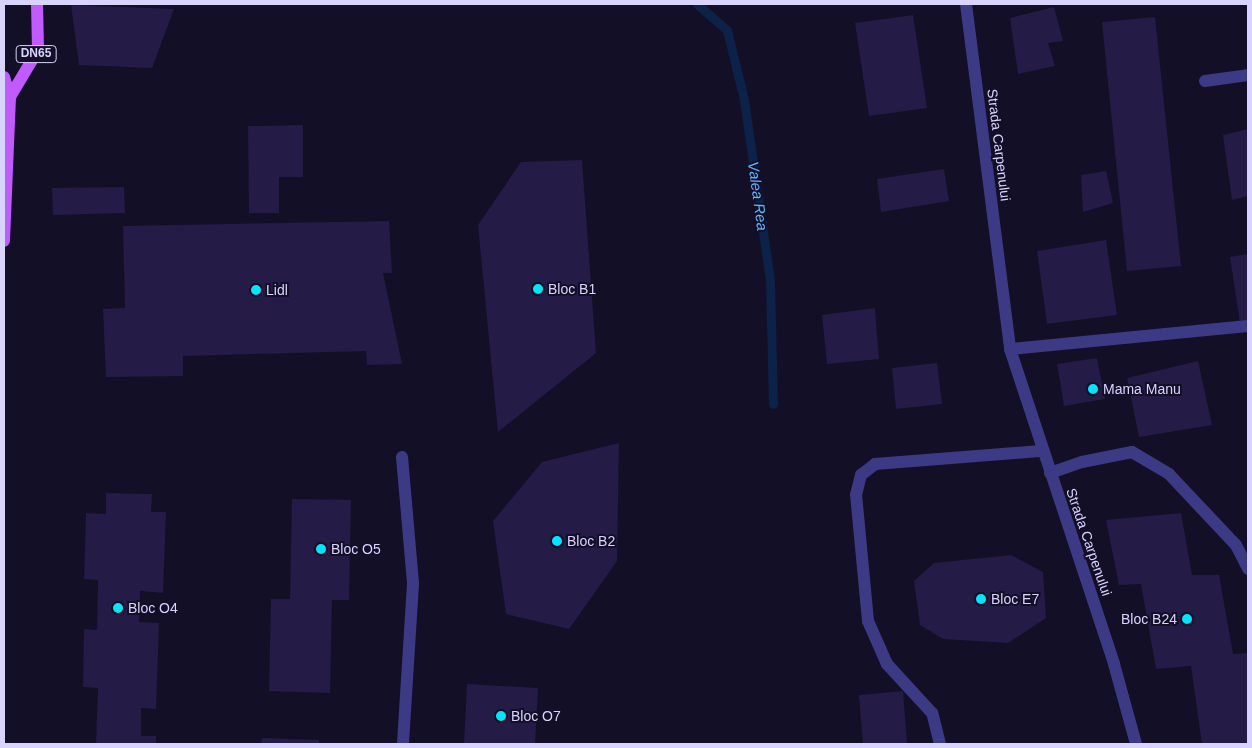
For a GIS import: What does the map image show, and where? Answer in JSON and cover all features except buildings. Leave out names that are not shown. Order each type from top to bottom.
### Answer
[{"type":"main road","name":"DN65","points":[[10,97],[38,50],[38,4]]},
{"type":"main road","name":"DN65","points":[[4,77],[10,97],[4,241]]},
{"type":"street","name":"Strada Carpenului","points":[[966,4],[1010,350],[1114,664],[1136,744]]},
{"type":"street","points":[[1205,81],[1248,75]]},
{"type":"street","points":[[1010,350],[1248,326]]},
{"type":"street","points":[[940,744],[932,713],[887,664],[868,621],[856,495],[861,475],[875,464],[1042,451]]},
{"type":"street","points":[[1050,473],[1082,462],[1132,452],[1169,474],[1236,545],[1248,569]]},
{"type":"street","points":[[402,457],[413,584],[403,744]]},
{"type":"waterway","name":"Valea Rea","points":[[697,4],[727,30],[744,100],[770,281],[773,404]]},
{"type":"place","name":"Bloc B1","points":[[538,289]]},
{"type":"place","name":"Lidl","points":[[256,290]]},
{"type":"place","name":"Mama Manu","points":[[1093,389]]},
{"type":"place","name":"Bloc B2","points":[[557,541]]},
{"type":"place","name":"Bloc O5","points":[[321,549]]},
{"type":"place","name":"Bloc E7","points":[[981,599]]},
{"type":"place","name":"Bloc O4","points":[[118,608]]},
{"type":"place","name":"Bloc B24","points":[[1187,619]]},
{"type":"place","name":"Bloc O7","points":[[501,716]]}]
